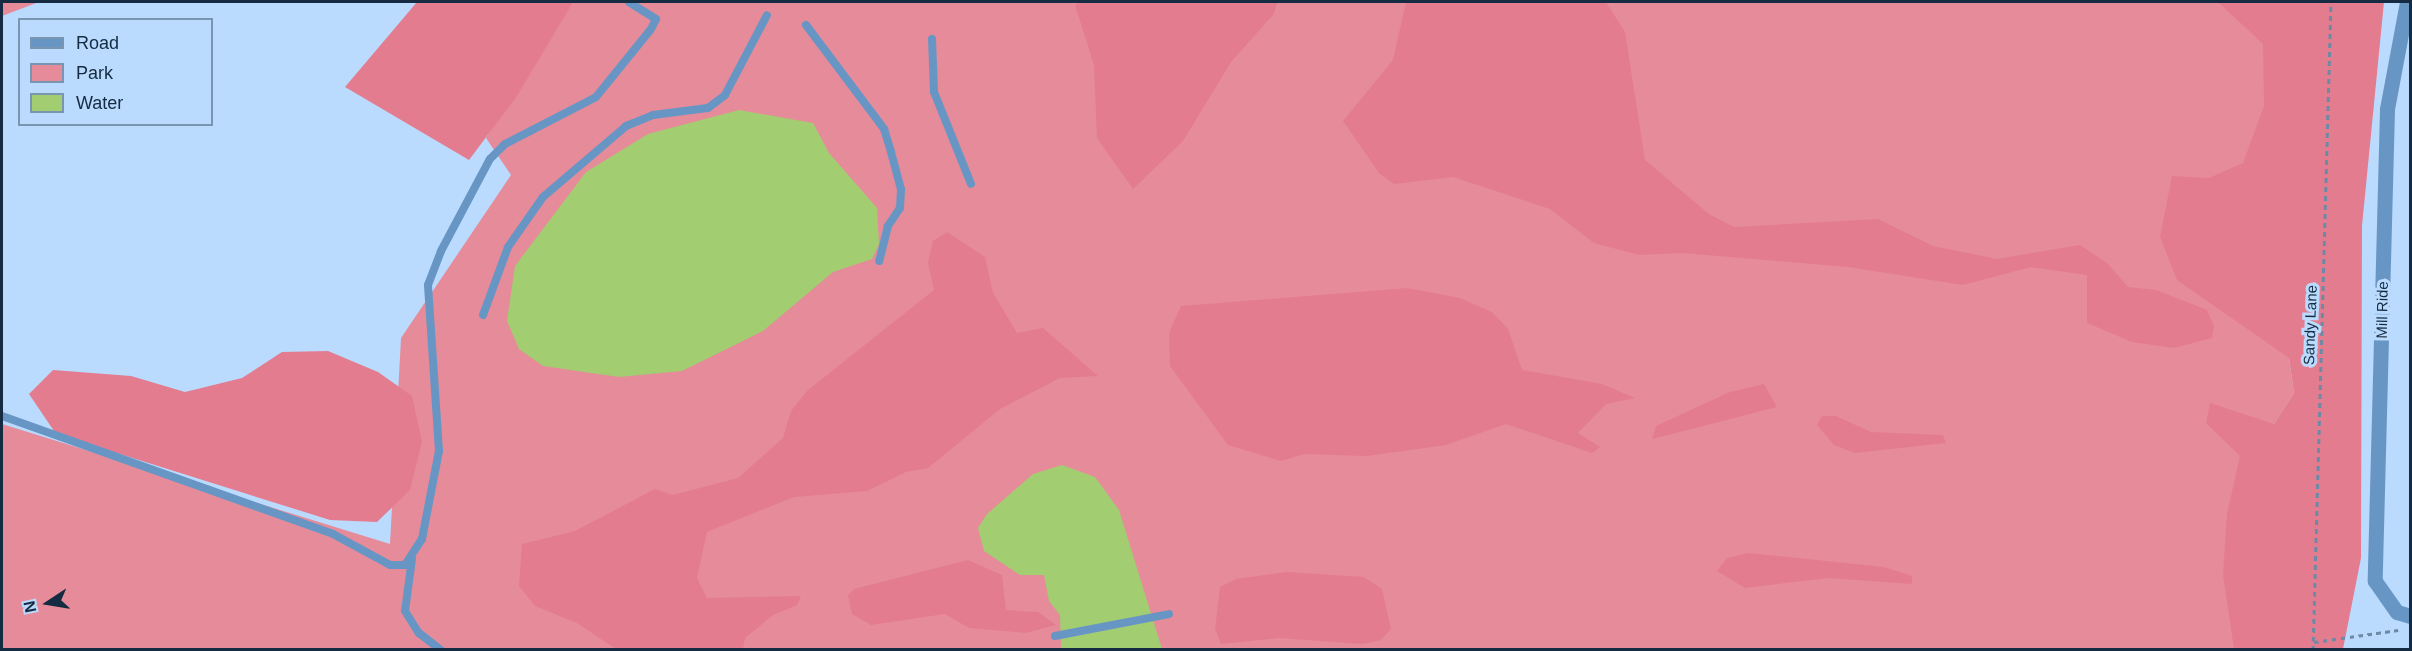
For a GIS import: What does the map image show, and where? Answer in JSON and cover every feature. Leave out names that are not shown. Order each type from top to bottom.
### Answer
[{"type":"street","name":"Mill Ride","points":[[2404,614],[2375,581],[2387,109],[2407,2]]},
{"type":"lane","points":[[441,650],[419,633],[405,612],[412,559],[429,516],[439,451],[428,285],[441,251],[490,159],[505,144],[596,98],[651,29],[656,19],[629,2]]},
{"type":"lane","points":[[483,315],[508,247],[543,197],[626,126],[653,115],[708,108],[725,95],[744,67],[767,15]]},
{"type":"lane","points":[[806,25],[878,120],[891,152],[901,189],[900,208],[888,226],[879,261]]},
{"type":"lane","points":[[932,39],[934,92],[971,184]]},
{"type":"lane","points":[[2,416],[333,534],[390,565],[405,565],[412,559]]},
{"type":"lane","points":[[1055,636],[1169,614]]},
{"type":"path","name":"Sandy Lane","points":[[2313,650],[2331,2]]},
{"type":"path","points":[[2314,642],[2410,628]]},
{"type":"green space","points":[[2,2],[39,2],[2,16]]},
{"type":"green space","points":[[570,2],[2306,2],[2289,358],[2294,393],[2274,424],[2264,649],[2,649],[2,424],[390,544],[401,338],[511,175],[486,138]]},
{"type":"shaded area","points":[[417,2],[573,2],[517,96],[469,160],[345,87]]},
{"type":"shaded area","points":[[1081,2],[1278,2],[1273,15],[1231,62],[1183,141],[1133,189],[1097,138],[1094,65],[1075,5]]},
{"type":"shaded area","points":[[1406,2],[1606,2],[1625,32],[1645,160],[1709,214],[1734,227],[1878,219],[1933,246],[1997,259],[2080,245],[2107,263],[2128,287],[2156,290],[2207,310],[2214,326],[2212,338],[2174,348],[2132,342],[2087,323],[2087,275],[2031,267],[1963,285],[1848,267],[1682,253],[1639,255],[1594,243],[1550,209],[1453,177],[1394,184],[1379,173],[1343,121],[1393,60]]},
{"type":"shaded area","points":[[2218,2],[2384,2],[2362,226],[2361,558],[2343,649],[2234,649],[2223,575],[2227,514],[2240,456],[2206,423],[2210,403],[2274,424],[2294,393],[2289,358],[2177,280],[2160,237],[2172,176],[2209,178],[2243,163],[2264,106],[2263,44]]},
{"type":"shaded area","points":[[947,232],[985,257],[993,293],[1017,333],[1043,328],[1098,376],[1060,378],[1000,409],[928,468],[906,472],[867,491],[794,497],[707,532],[697,578],[707,598],[801,596],[797,605],[773,615],[745,638],[743,649],[616,649],[577,623],[535,606],[519,586],[522,544],[575,531],[655,489],[673,495],[738,478],[783,438],[791,411],[808,390],[934,290],[928,263],[933,241]]},
{"type":"shaded area","points":[[1407,288],[1460,298],[1492,312],[1508,329],[1522,370],[1602,384],[1635,398],[1606,404],[1578,433],[1600,447],[1592,453],[1506,424],[1446,445],[1367,456],[1304,454],[1281,461],[1228,445],[1170,366],[1169,333],[1181,306]]},
{"type":"shaded area","points":[[328,351],[378,372],[412,396],[422,442],[410,490],[377,522],[330,520],[56,434],[29,394],[53,370],[131,376],[185,392],[242,378],[282,352]]},
{"type":"shaded area","points":[[1764,384],[1777,407],[1652,439],[1656,426],[1730,392]]},
{"type":"shaded area","points":[[1822,416],[1836,416],[1871,432],[1943,435],[1946,443],[1855,453],[1834,445],[1817,425]]},
{"type":"shaded area","points":[[1748,553],[1884,567],[1912,576],[1912,584],[1828,578],[1745,588],[1717,571],[1727,558]]},
{"type":"shaded area","points":[[968,560],[1002,575],[1006,610],[1038,612],[1056,625],[1026,633],[969,628],[945,614],[871,625],[852,614],[848,595],[854,589]]},
{"type":"shaded area","points":[[1287,572],[1364,577],[1382,589],[1391,629],[1381,640],[1363,644],[1279,638],[1221,644],[1215,629],[1220,587],[1236,579]]},
{"type":"water","points":[[739,110],[813,123],[829,153],[877,208],[879,244],[872,259],[833,272],[763,331],[682,371],[619,377],[543,366],[519,349],[507,321],[515,266],[586,172],[648,134]]},
{"type":"water","points":[[1062,465],[1095,477],[1119,510],[1162,649],[1061,649],[1060,615],[1049,601],[1044,575],[1020,575],[984,551],[978,528],[987,514],[1033,474]]}]
